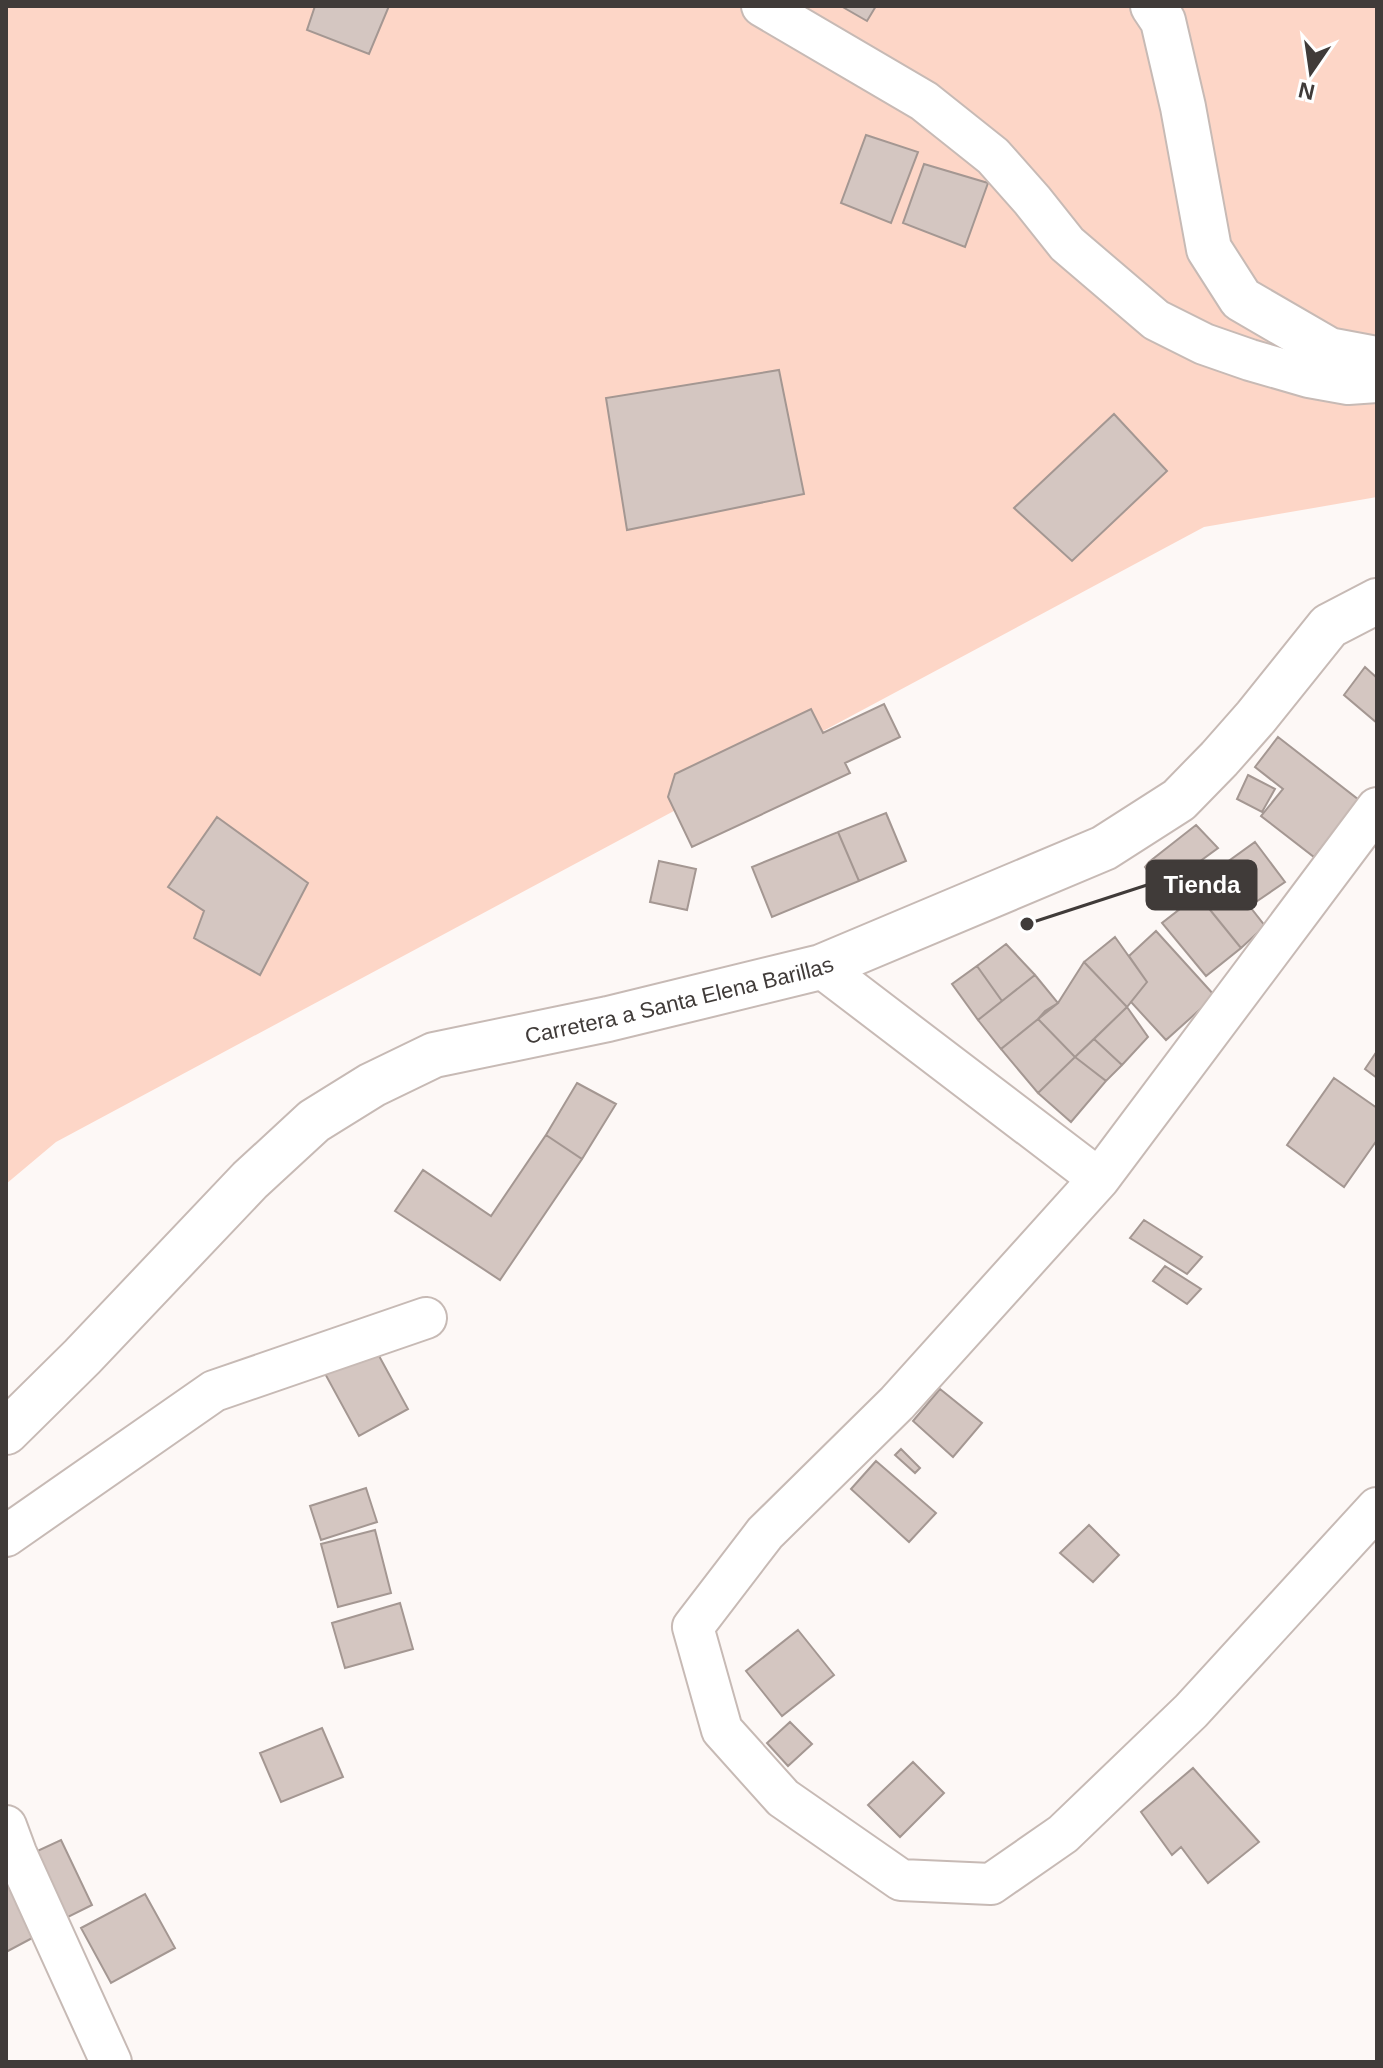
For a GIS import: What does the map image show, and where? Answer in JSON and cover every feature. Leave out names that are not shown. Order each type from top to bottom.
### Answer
[{"type":"main road","points":[[1153,6],[1163,21],[1173,64],[1209,249],[1241,299],[1329,350],[1377,359]]},
{"type":"main road","name":"Carretera a Santa Elena Barillas","points":[[6,1432],[82,1357],[250,1180],[314,1121],[372,1085],[434,1055],[608,1019],[821,967],[1104,848],[1179,800],[1256,717],[1329,626],[1377,601]]},
{"type":"street","points":[[762,6],[924,101],[982,147],[1032,200],[1067,244],[1156,320],[1204,344],[1279,369],[1348,384],[1377,382]]},
{"type":"street","points":[[1377,808],[1099,1179],[897,1403],[765,1533],[693,1627],[722,1730],[783,1798],[901,1880],[991,1884],[1063,1834],[1191,1711],[1377,1508]]},
{"type":"street","points":[[821,967],[1099,1179]]},
{"type":"street","points":[[6,1536],[214,1391],[426,1318]]},
{"type":"street","points":[[6,1826],[111,2062]]},
{"type":"shaded area","points":[[6,6],[1377,6],[1377,497],[1204,527],[56,1142],[6,1184]]},
{"type":"building","points":[[315,6],[389,6],[369,54],[307,30]]},
{"type":"building","points":[[841,6],[876,6],[867,21]]},
{"type":"building","points":[[866,135],[918,152],[891,223],[841,203]]},
{"type":"building","points":[[924,164],[988,183],[965,247],[903,223]]},
{"type":"building","points":[[779,370],[804,494],[627,530],[606,398]]},
{"type":"building","points":[[1114,414],[1167,471],[1072,561],[1014,508]]},
{"type":"building","points":[[1365,667],[1377,678],[1377,723],[1344,695]]},
{"type":"building","points":[[884,704],[900,737],[845,763],[850,773],[692,847],[668,797],[675,774],[811,709],[823,733]]},
{"type":"building","points":[[1278,737],[1359,800],[1314,857],[1261,816],[1283,789],[1255,767]]},
{"type":"building","points":[[1248,775],[1275,789],[1262,812],[1237,799]]},
{"type":"building","points":[[886,813],[906,861],[859,881],[838,832]]},
{"type":"building","points":[[217,817],[308,883],[260,975],[194,938],[204,911],[168,887]]},
{"type":"building","points":[[1196,825],[1218,848],[1199,862],[1214,883],[1177,910],[1145,867]]},
{"type":"building","points":[[838,832],[859,881],[772,917],[752,867]]},
{"type":"building","points":[[1255,842],[1285,882],[1250,906],[1219,868]]},
{"type":"building","points":[[659,861],[696,869],[687,910],[650,902]]},
{"type":"building","points":[[1225,875],[1265,926],[1241,948],[1198,895]]},
{"type":"building","points":[[1198,895],[1241,948],[1206,976],[1162,923]]},
{"type":"building","points":[[1156,931],[1215,996],[1166,1040],[1131,1002],[1147,982],[1129,956]]},
{"type":"building","points":[[1115,937],[1147,982],[1127,1007],[1084,962]]},
{"type":"building","points":[[1006,944],[1035,975],[1002,1001],[977,966]]},
{"type":"building","points":[[1084,962],[1127,1007],[1075,1057],[1038,1019],[1058,1003]]},
{"type":"building","points":[[977,966],[1002,1001],[978,1020],[952,984]]},
{"type":"building","points":[[1035,975],[1058,1003],[1001,1049],[978,1020]]},
{"type":"building","points":[[1127,1007],[1148,1037],[1122,1065],[1094,1039]]},
{"type":"building","points":[[1038,1019],[1075,1057],[1038,1093],[1001,1049]]},
{"type":"building","points":[[1094,1039],[1122,1065],[1106,1081],[1075,1057]]},
{"type":"building","points":[[1377,1051],[1377,1078],[1365,1069]]},
{"type":"building","points":[[1075,1057],[1106,1081],[1071,1122],[1038,1093]]},
{"type":"building","points":[[1334,1078],[1377,1108],[1377,1140],[1344,1187],[1287,1145]]},
{"type":"building","points":[[577,1083],[616,1104],[582,1159],[546,1135]]},
{"type":"building","points":[[546,1135],[582,1159],[500,1280],[395,1211],[423,1170],[491,1216]]},
{"type":"building","points":[[1144,1220],[1202,1257],[1187,1274],[1130,1238]]},
{"type":"building","points":[[1165,1266],[1201,1289],[1187,1304],[1153,1281]]},
{"type":"building","points":[[372,1343],[408,1409],[359,1436],[323,1370]]},
{"type":"building","points":[[940,1389],[982,1423],[953,1457],[913,1421]]},
{"type":"building","points":[[901,1449],[920,1468],[915,1473],[895,1455]]},
{"type":"building","points":[[876,1461],[936,1513],[909,1542],[851,1489]]},
{"type":"building","points":[[366,1488],[377,1522],[321,1540],[310,1506]]},
{"type":"building","points":[[1089,1525],[1119,1555],[1093,1582],[1060,1553]]},
{"type":"building","points":[[375,1530],[391,1593],[338,1607],[321,1544]]},
{"type":"building","points":[[400,1603],[413,1649],[345,1668],[332,1623]]},
{"type":"building","points":[[798,1630],[834,1675],[782,1716],[746,1671]]},
{"type":"building","points":[[790,1722],[812,1744],[788,1766],[767,1743]]},
{"type":"building","points":[[322,1728],[343,1777],[281,1802],[260,1753]]},
{"type":"building","points":[[913,1762],[944,1793],[900,1837],[868,1805]]},
{"type":"building","points":[[1193,1768],[1259,1842],[1208,1883],[1181,1847],[1172,1855],[1141,1812]]},
{"type":"building","points":[[61,1840],[92,1905],[64,1919],[33,1853]]},
{"type":"building","points":[[6,1880],[36,1936],[6,1952]]},
{"type":"building","points":[[145,1894],[175,1948],[111,1983],[81,1928]]},
{"type":"place","name":"Tienda","points":[[1027,924]]}]
